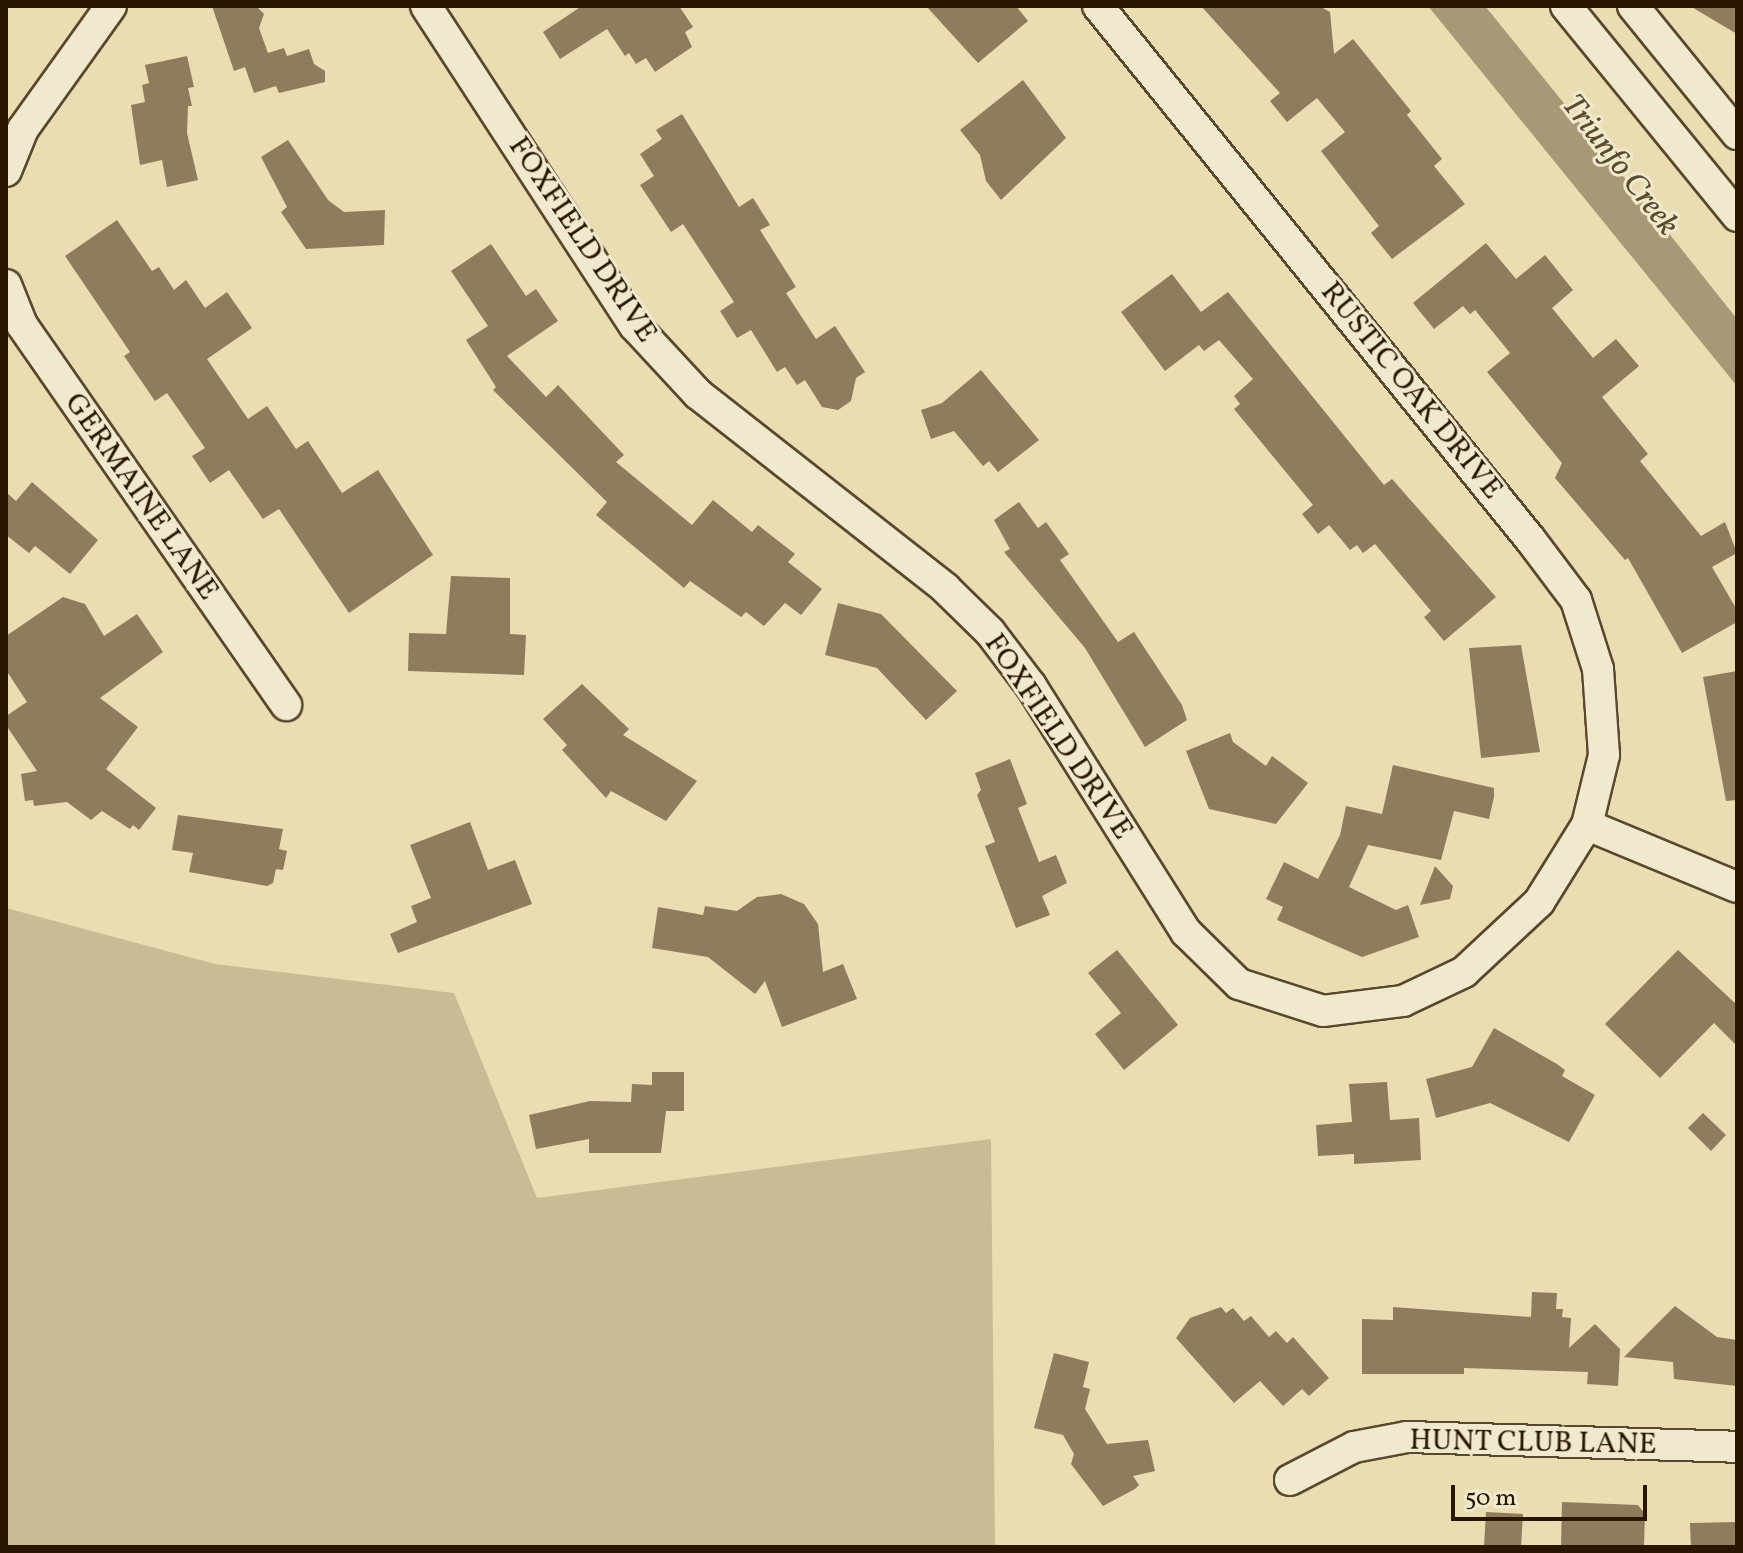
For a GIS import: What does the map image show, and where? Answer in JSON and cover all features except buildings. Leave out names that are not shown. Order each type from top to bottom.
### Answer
[{"type":"street","points":[[6,171],[23,129],[111,6]]},
{"type":"street","name":"FOXFIELD DRIVE","points":[[426,6],[635,326],[698,394],[945,588],[990,632],[1031,686],[1186,932],[1239,984],[1323,1011],[1403,1001],[1464,972],[1539,902],[1587,825]]},
{"type":"street","name":"RUSTIC OAK DRIVE","points":[[1098,6],[1576,600],[1598,669],[1604,755],[1587,825]]},
{"type":"street","points":[[1566,6],[1737,216]]},
{"type":"street","points":[[1633,6],[1737,134]]},
{"type":"street","name":"GERMAINE LANE","points":[[6,285],[22,325],[286,705]]},
{"type":"street","points":[[1587,825],[1737,887]]},
{"type":"street","name":"HUNT CLUB LANE","points":[[1290,1480],[1354,1447],[1407,1437],[1737,1447]]},
{"type":"shaded area","points":[[1428,6],[1485,6],[1737,319],[1737,386]]},
{"type":"shaded area","points":[[6,908],[215,964],[454,993],[537,1198],[991,1139],[995,1547],[6,1547]]},
{"type":"water label","name":"Triunfo Creek","points":[[1619,166]]}]
